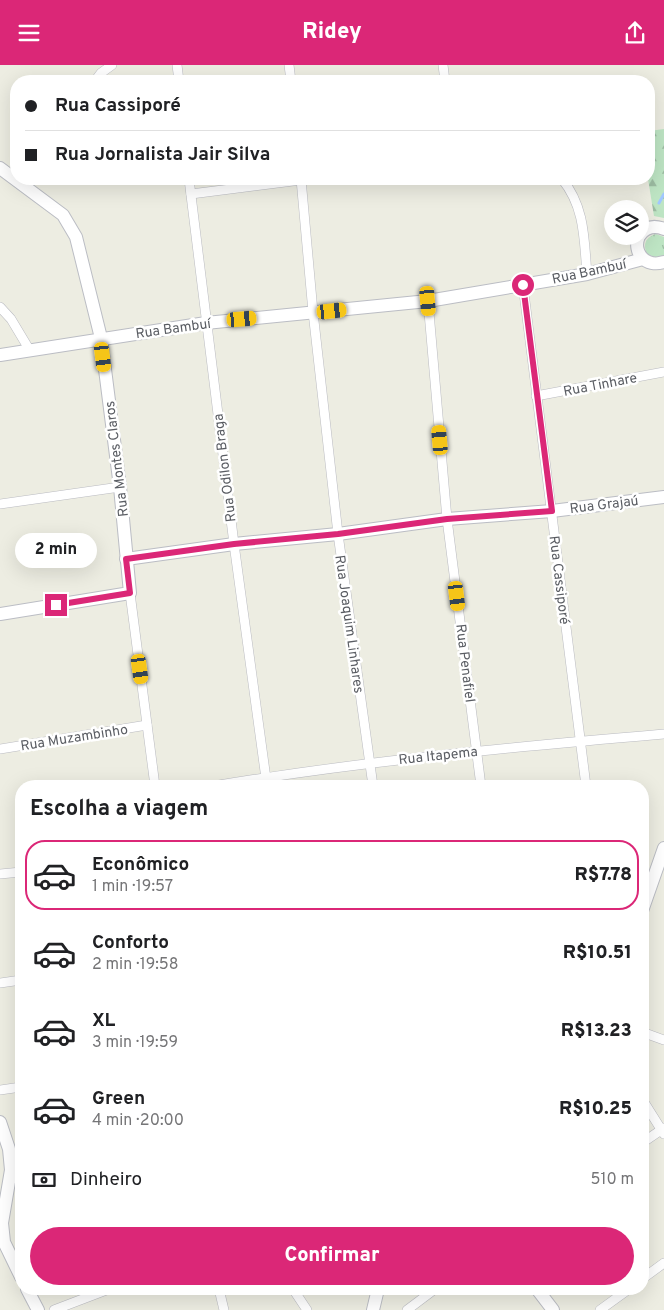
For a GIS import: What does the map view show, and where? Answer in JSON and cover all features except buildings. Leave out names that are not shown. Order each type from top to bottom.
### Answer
[{"type":"street","points":[[100,75],[112,65]]},
{"type":"street","name":"Rua Montes Claros","points":[[25,185],[63,215],[76,237],[101,338],[153,780]]},
{"type":"street","name":"Rua Odilon Braga","points":[[190,185],[234,544],[266,780]]},
{"type":"street","points":[[191,194],[258,185]]},
{"type":"street","name":"Rua Joaquim Linhares","points":[[303,185],[313,312],[338,534],[372,780]]},
{"type":"street","points":[[567,185],[572,191],[582,218],[587,273]]},
{"type":"street","points":[[649,228],[664,229]]},
{"type":"street","points":[[637,245],[637,249],[643,259],[662,266]]},
{"type":"street","name":"Rua Bambuí","points":[[0,355],[206,323],[428,301],[587,273],[643,259]]},
{"type":"street","name":"Rua Cassiporé","points":[[523,285],[585,780]]},
{"type":"street","name":"Rua Penafiel","points":[[428,301],[447,519],[480,780]]},
{"type":"street","points":[[0,307],[11,319],[29,349]]},
{"type":"street","name":"Rua Tinhare","points":[[536,396],[664,372]]},
{"type":"street","points":[[0,504],[120,487]]},
{"type":"street","name":"Rua Grajaú","points":[[126,559],[234,544],[338,534],[447,519],[552,511],[664,497]]},
{"type":"street","points":[[0,614],[130,593]]},
{"type":"street","name":"Rua Muzambinho","points":[[0,749],[148,725]]},
{"type":"street","name":"Rua Itapema","points":[[277,780],[370,763],[664,734]]},
{"type":"street","points":[[649,891],[664,848]]},
{"type":"street","points":[[0,874],[15,873]]},
{"type":"street","points":[[0,983],[15,981]]},
{"type":"street","points":[[649,1035],[664,1040]]},
{"type":"street","points":[[0,1090],[15,1088]]},
{"type":"street","points":[[649,1110],[663,1131],[649,1139]]},
{"type":"street","points":[[0,1122],[9,1149],[11,1170],[2,1205],[2,1223],[4,1242],[15,1265]]},
{"type":"street","points":[[649,1274],[664,1263]]},
{"type":"street","points":[[30,1295],[38,1310]]},
{"type":"street","points":[[54,1310],[93,1295]]},
{"type":"street","points":[[220,1295],[224,1310]]},
{"type":"street","points":[[297,1295],[307,1310]]},
{"type":"street","points":[[373,1310],[377,1295]]},
{"type":"street","points":[[407,1310],[427,1295]]},
{"type":"street","points":[[542,1295],[553,1310]]},
{"type":"street","points":[[600,1310],[621,1295]]},
{"type":"green space","points":[[664,129],[664,218],[654,216],[649,185],[655,185],[655,130]]},
{"type":"green space","points":[[656,234],[664,237],[664,256],[659,258],[648,255],[645,245],[649,245],[649,237]]},
{"type":"waterway","points":[[659,203],[664,194]]},
{"type":"route","points":[[56,605],[130,593],[126,559],[234,544],[338,534],[447,519],[552,511],[523,285]]}]
